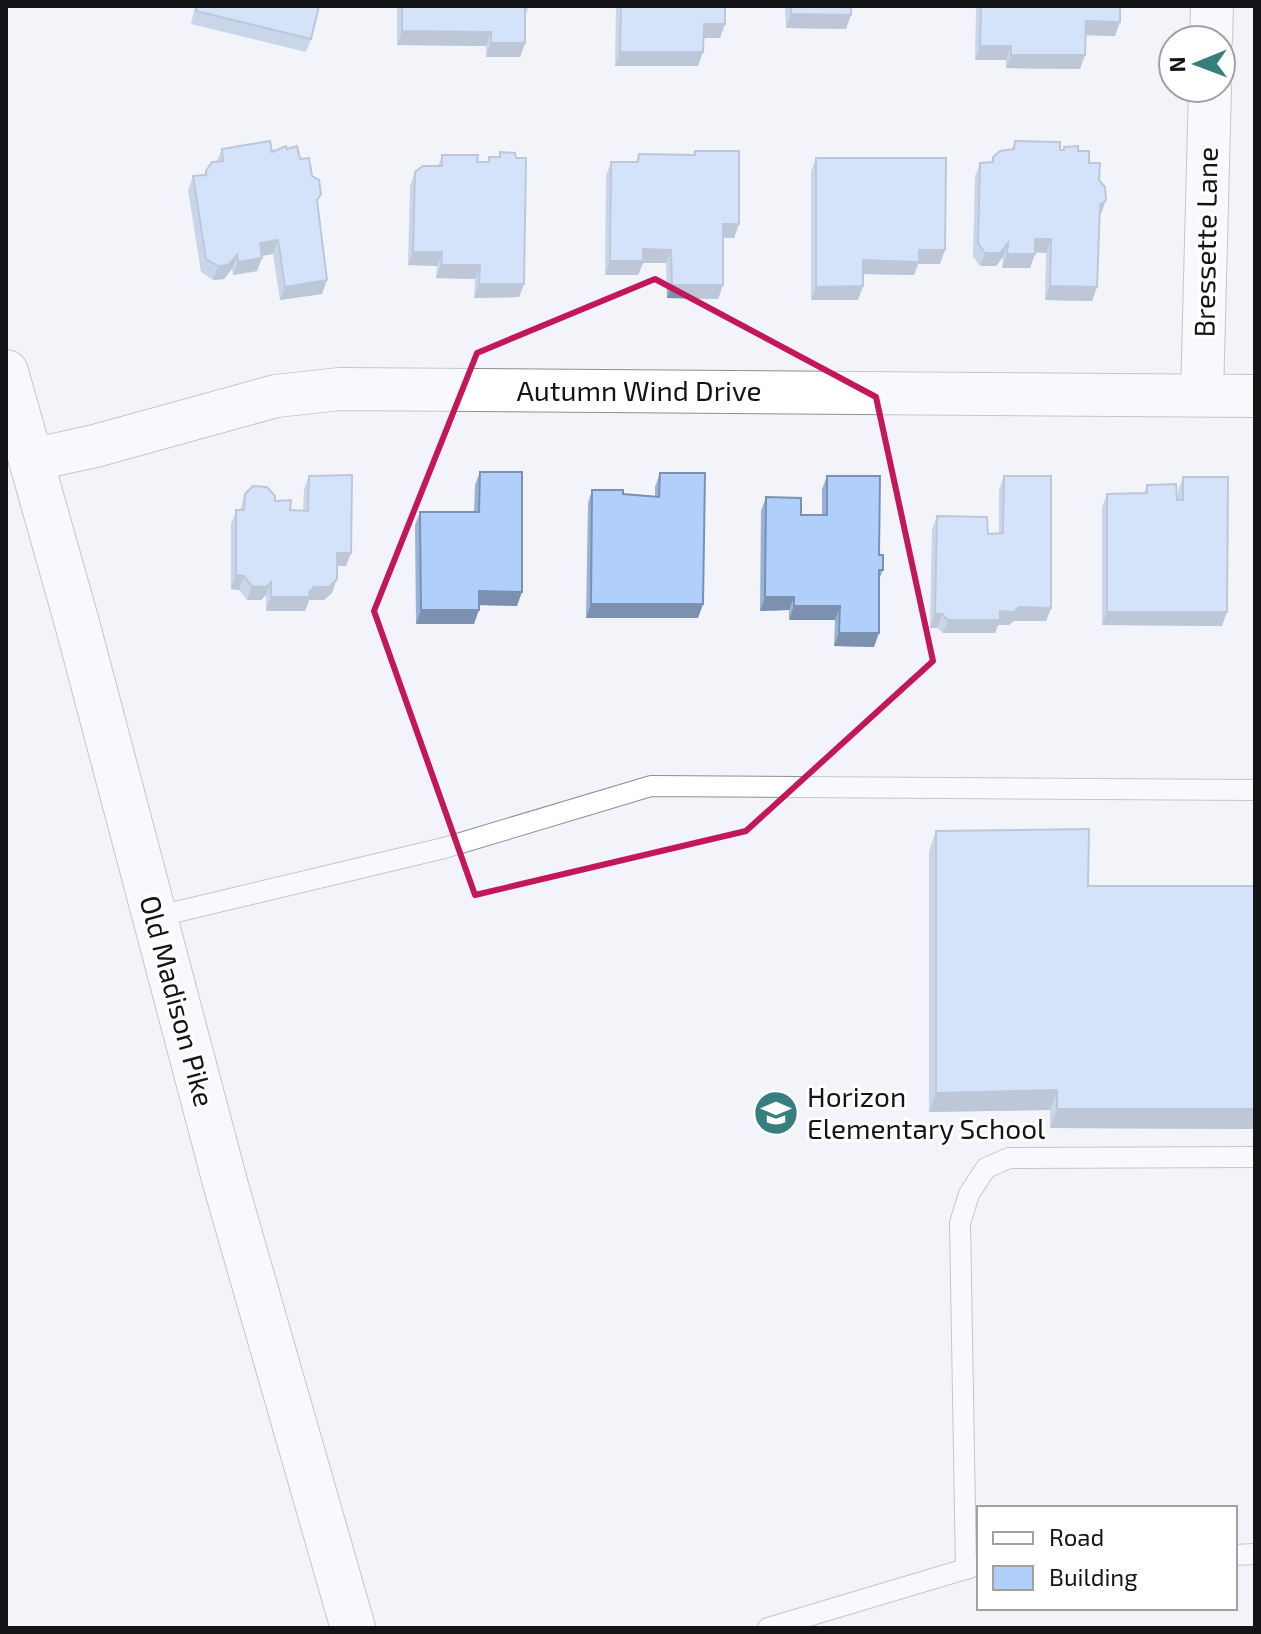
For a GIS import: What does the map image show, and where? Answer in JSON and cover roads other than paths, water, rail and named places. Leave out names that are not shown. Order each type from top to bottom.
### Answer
[{"type":"main road","name":"Old Madison Pike","points":[[6,372],[231,1201],[353,1628]]},
{"type":"street","name":"Bressette Lane","points":[[1202,395],[1210,104]]},
{"type":"street","name":"Autumn Wind Drive","points":[[31,460],[95,446],[276,396],[340,389],[1255,396]]},
{"type":"lane","points":[[155,917],[444,848],[651,786],[1255,790]]},
{"type":"lane","points":[[768,1628],[972,1567],[960,1223],[969,1194],[986,1168],[1009,1158],[1255,1157]]},
{"type":"place","name":"Horizon Elementary School","points":[[776,1113]]}]
